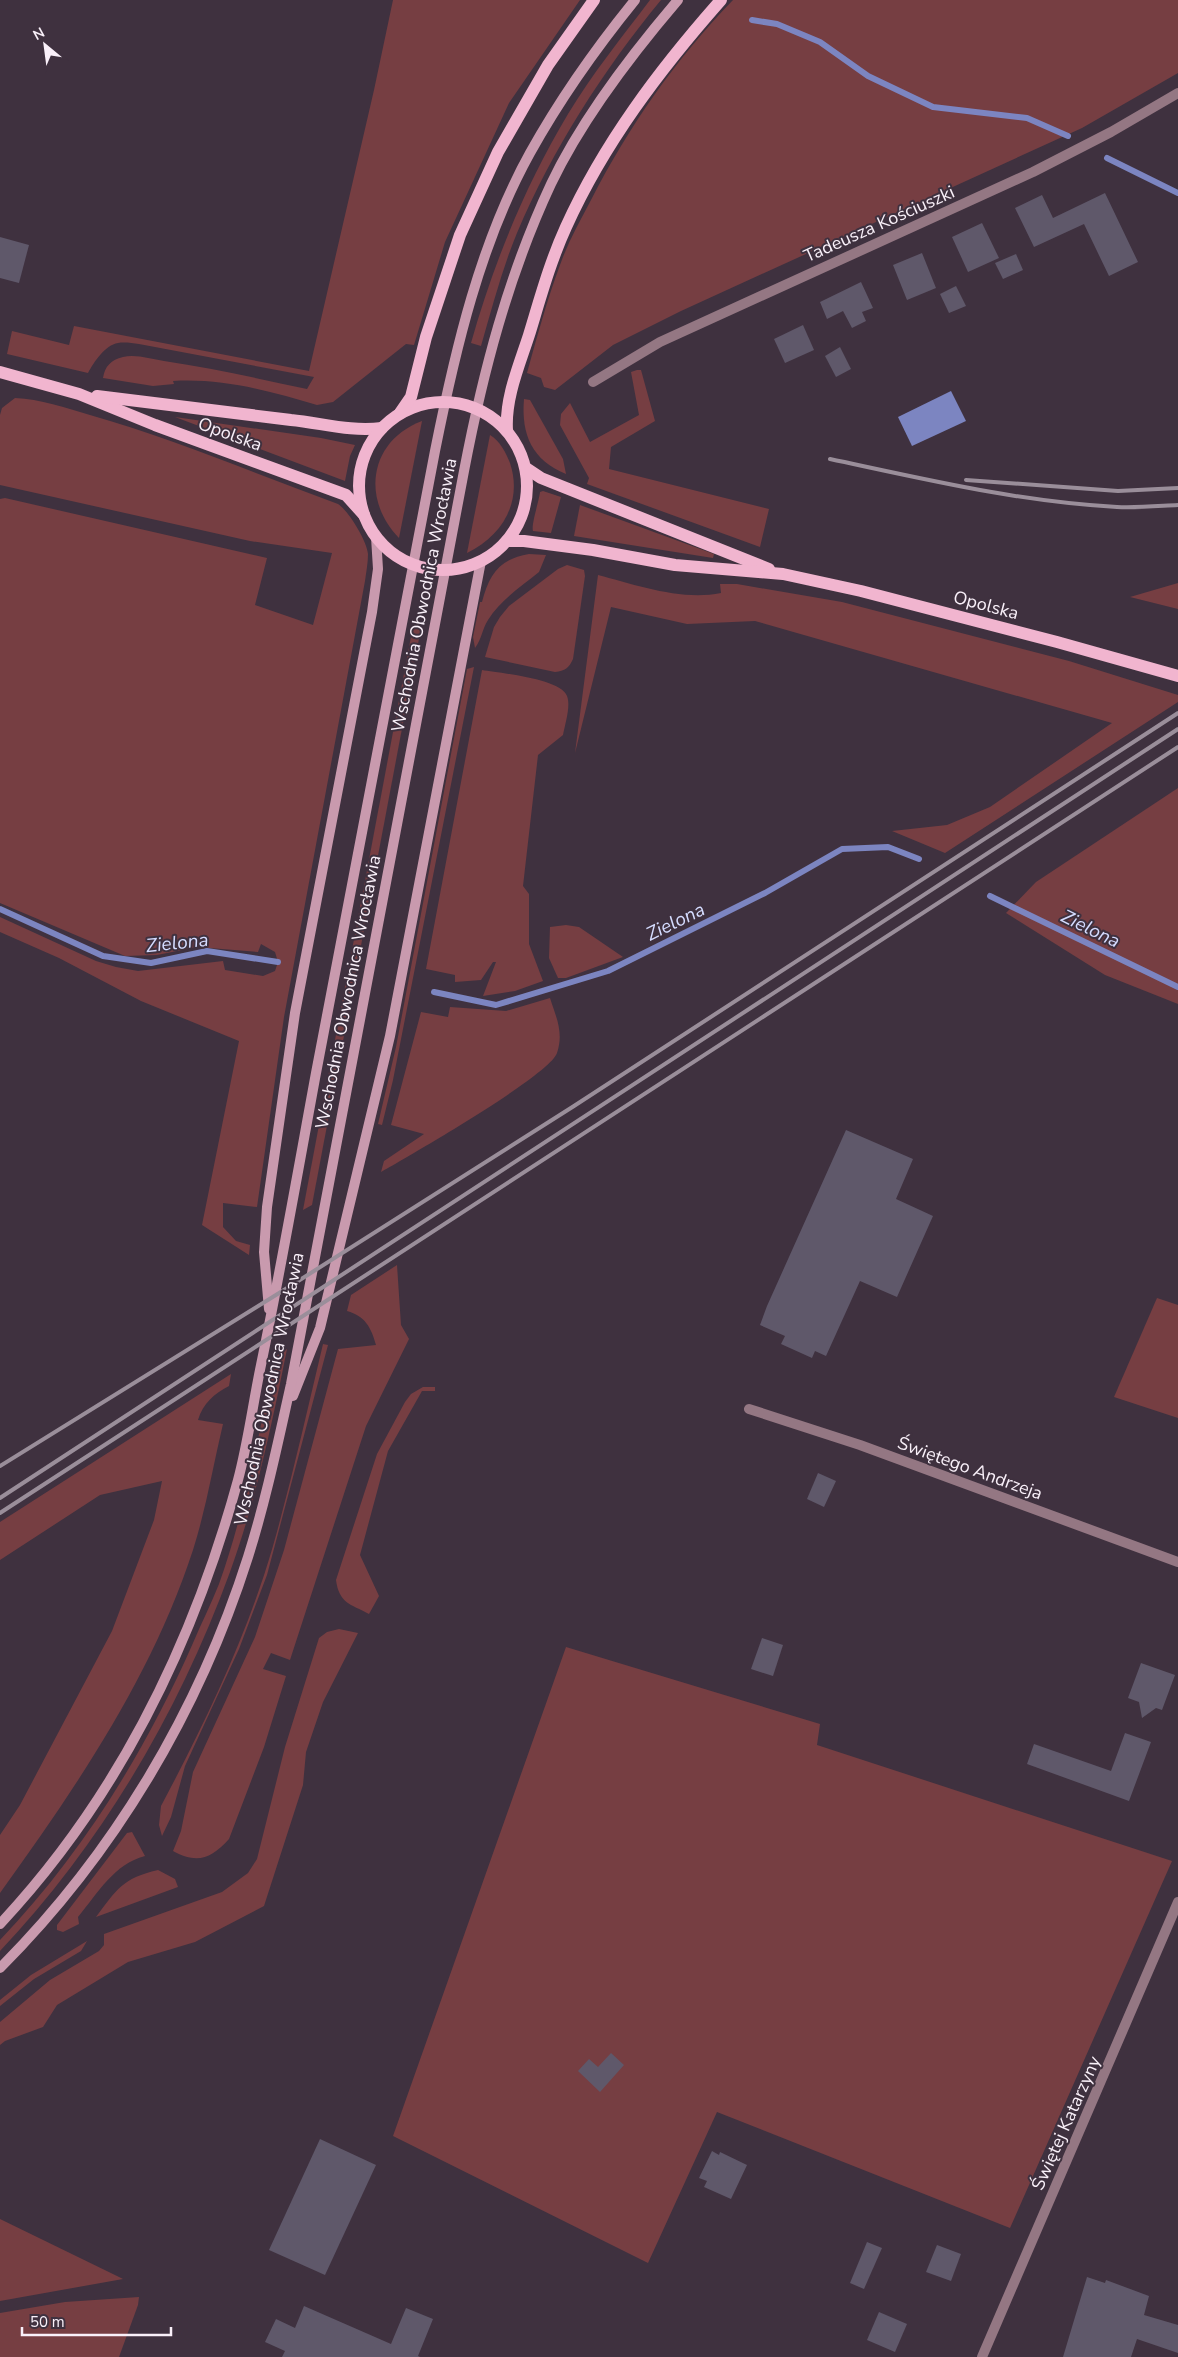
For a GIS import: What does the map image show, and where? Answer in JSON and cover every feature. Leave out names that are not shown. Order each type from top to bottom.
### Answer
[{"type":"main road","points":[[400,413],[418,405],[437,402],[457,402],[476,408],[493,417],[507,430],[519,448],[526,468],[528,494],[521,519],[507,541],[481,562],[462,568],[443,570],[424,568],[406,562],[389,551],[376,537],[364,514],[359,484],[365,454],[382,428],[400,413],[411,398],[426,337],[460,235],[498,152],[548,65],[594,0]]},
{"type":"main road","name":"Wschodnia Obwodnica Wrocławia","points":[[0,1924],[39,1878],[89,1810],[131,1746],[163,1685],[196,1610],[220,1539],[239,1476],[270,1322],[402,624],[444,408],[460,340],[492,240],[529,154],[564,96],[634,0]]},
{"type":"main road","name":"Wschodnia Obwodnica Wrocławia","points":[[0,1968],[41,1924],[88,1868],[148,1779],[187,1709],[229,1613],[266,1496],[285,1412],[469,445],[491,348],[513,279],[552,183],[611,86],[642,42],[678,0]]},
{"type":"main road","points":[[507,430],[506,414],[515,378],[540,297],[575,208],[625,120],[663,68],[722,0]]},
{"type":"main road","name":"Opolska","points":[[0,372],[79,394],[156,425],[346,495],[364,514]]},
{"type":"main road","name":"Opolska","points":[[79,394],[296,420],[334,427],[367,430],[382,428]]},
{"type":"main road","name":"Opolska","points":[[526,468],[541,478],[783,574]]},
{"type":"main road","points":[[270,1322],[265,1236],[267,1207],[295,1013],[372,612],[378,569],[376,537]]},
{"type":"main road","name":"Opolska","points":[[507,541],[524,541],[594,550],[675,565],[783,574],[861,591],[1057,642],[1178,676]]},
{"type":"main road","points":[[285,1412],[310,1359],[320,1328],[390,1036],[481,562]]},
{"type":"street","name":"Tadeusza Kościuszki","points":[[592,382],[660,342],[1033,172],[1111,132],[1178,93]]},
{"type":"street","name":"Świętego Andrzeja","points":[[749,1409],[860,1445],[1178,1562]]},
{"type":"street","name":"Świętej Katarzyny","points":[[982,2357],[1178,1902]]},
{"type":"shaded area","points":[[393,0],[580,0],[509,103],[445,242],[414,345],[406,344],[333,402],[317,405],[264,390],[228,384],[173,381],[174,384],[153,386],[103,378],[105,370],[112,362],[123,357],[133,356],[218,370],[307,389],[314,377],[139,344],[113,344],[104,350],[88,373],[7,354],[12,331],[69,345],[74,326],[309,371]]},
{"type":"shaded area","points":[[650,0],[661,0],[600,82],[546,171],[517,233],[481,346],[471,343],[500,254],[524,197],[552,141],[577,99]]},
{"type":"shaded area","points":[[733,0],[1178,0],[1178,73],[1082,128],[681,311],[613,345],[555,390],[544,387],[541,378],[527,373],[542,319],[563,256],[574,232],[621,146],[654,95],[692,46]]},
{"type":"shaded area","points":[[641,370],[655,421],[611,447],[609,469],[769,509],[760,547],[587,484],[589,478],[560,425],[561,414],[570,403],[590,442],[639,415],[631,372]]},
{"type":"shaded area","points":[[15,398],[53,404],[121,424],[338,504],[352,519],[367,548],[368,557],[365,581],[284,1017],[257,1207],[223,1203],[223,1227],[236,1241],[250,1245],[249,1255],[202,1225],[239,1041],[141,1001],[59,958],[0,932],[0,917],[96,961],[138,971],[223,961],[225,970],[263,976],[275,971],[278,962],[275,952],[261,944],[258,952],[197,947],[157,955],[125,956],[0,903],[0,499],[5,498],[267,558],[255,605],[313,625],[332,553],[250,541],[0,485],[0,415],[2,408]]},
{"type":"shaded area","points":[[524,399],[530,400],[563,459],[566,474],[545,461],[531,445],[525,424]]},
{"type":"shaded area","points":[[175,417],[321,438],[355,445],[350,456],[345,481]]},
{"type":"shaded area","points":[[422,421],[399,538],[387,523],[379,506],[376,472],[381,457],[391,442],[404,430]]},
{"type":"shaded area","points":[[490,435],[505,451],[510,463],[514,491],[506,516],[499,527],[479,546],[467,553]]},
{"type":"shaded area","points":[[543,491],[561,497],[551,533],[533,531],[540,492]]},
{"type":"shaded area","points":[[580,505],[714,554],[713,558],[574,536]]},
{"type":"shaded area","points":[[529,554],[546,555],[539,572],[512,594],[493,613],[486,623],[475,648],[473,637],[480,602],[482,602],[492,576],[503,564],[519,556]]},
{"type":"shaded area","points":[[567,565],[584,570],[585,576],[573,659],[568,667],[555,672],[485,657],[494,627],[509,606],[558,569]]},
{"type":"shaded area","points":[[598,575],[659,591],[690,595],[721,593],[720,584],[737,584],[842,602],[1069,661],[1178,695],[1178,702],[945,853],[892,831],[947,825],[990,807],[1112,723],[755,621],[687,624],[611,607],[575,753]]},
{"type":"shaded area","points":[[1178,583],[1178,609],[1130,597]]},
{"type":"shaded area","points":[[413,626],[421,628],[312,1205],[303,1210]]},
{"type":"shaded area","points":[[474,667],[393,1080],[382,1125],[378,1124],[396,1047],[467,669]]},
{"type":"shaded area","points":[[482,670],[515,675],[554,685],[562,690],[568,700],[563,735],[538,755],[523,886],[529,894],[529,944],[543,981],[515,991],[483,996],[496,962],[493,962],[481,980],[455,982],[455,975],[426,969]]},
{"type":"shaded area","points":[[1178,788],[1178,1004],[1105,975],[1006,913],[1036,882]]},
{"type":"shaded area","points":[[566,925],[579,927],[623,957],[566,978],[558,978],[549,958],[550,927]]},
{"type":"shaded area","points":[[550,998],[560,1038],[557,1053],[549,1064],[477,1115],[381,1172],[384,1161],[424,1134],[391,1125],[421,1012],[448,1017],[450,1007],[506,1011]]},
{"type":"shaded area","points":[[397,1265],[401,1325],[409,1339],[366,1426],[290,1660],[271,1653],[263,1669],[286,1676],[264,1747],[229,1839],[210,1855],[197,1858],[182,1855],[173,1851],[181,1831],[193,1772],[255,1637],[284,1550],[338,1349],[376,1345],[372,1333],[363,1319],[347,1311],[351,1295]]},
{"type":"shaded area","points":[[1157,1298],[1178,1305],[1178,1418],[1114,1397]]},
{"type":"shaded area","points":[[323,1344],[328,1345],[267,1575],[239,1649],[185,1766],[171,1817],[162,1836],[159,1825],[161,1806],[224,1679],[263,1580],[287,1496]]},
{"type":"shaded area","points":[[287,1349],[256,1490],[248,1517],[210,1624],[187,1675],[162,1725],[104,1821],[72,1866],[0,1951],[0,1940],[58,1873],[109,1800],[154,1723],[174,1684],[219,1584],[244,1500],[275,1357]]},
{"type":"shaded area","points":[[231,1374],[229,1386],[210,1400],[198,1420],[223,1424],[198,1535],[176,1597],[156,1642],[110,1729],[84,1771],[0,1893],[0,1835],[20,1805],[112,1631],[154,1520],[162,1481],[100,1495],[0,1560],[0,1522]]},
{"type":"shaded area","points":[[423,1387],[435,1387],[435,1391],[422,1391],[388,1451],[360,1555],[379,1596],[369,1614],[346,1602],[340,1594],[336,1580],[377,1454],[405,1402],[411,1394]]},
{"type":"shaded area","points":[[339,1629],[358,1633],[323,1702],[306,1752],[303,1785],[264,1906],[195,1942],[128,1962],[57,2005],[43,2027],[5,2041],[0,2045],[0,2022],[50,1980],[99,1951],[104,1945],[104,1934],[222,1892],[248,1873],[257,1859],[285,1747],[319,1638],[327,1632]]},
{"type":"shaded area","points":[[566,1647],[820,1724],[817,1745],[1172,1861],[1010,2228],[717,2112],[648,2263],[393,2136]]},
{"type":"shaded area","points":[[132,1832],[145,1856],[134,1860],[115,1872],[78,1917],[79,1924],[63,1932],[57,1930],[57,1925],[127,1833]]},
{"type":"shaded area","points":[[158,1870],[175,1879],[178,1887],[96,1917],[122,1886],[136,1877]]},
{"type":"shaded area","points":[[87,1941],[81,1951],[34,1979],[0,2006],[0,2000],[31,1975]]},
{"type":"shaded area","points":[[0,2219],[117,2276],[123,2279],[0,2301]]},
{"type":"shaded area","points":[[139,2297],[138,2305],[119,2357],[0,2357],[0,2313],[65,2302]]},
{"type":"water","points":[[951,391],[966,421],[912,446],[898,417]]},
{"type":"building","points":[[1105,193],[1138,262],[1109,276],[1084,224],[1034,247],[1015,208],[1042,195],[1053,218]]},
{"type":"building","points":[[982,223],[999,258],[968,272],[952,237]]},
{"type":"building","points":[[0,237],[29,245],[19,283],[0,278]]},
{"type":"building","points":[[922,253],[936,288],[907,300],[893,265]]},
{"type":"building","points":[[1016,254],[1023,270],[1003,279],[995,263]]},
{"type":"building","points":[[861,282],[873,308],[862,312],[866,321],[852,328],[843,311],[827,319],[820,302]]},
{"type":"building","points":[[956,286],[966,306],[949,313],[940,294]]},
{"type":"building","points":[[803,325],[814,350],[785,363],[774,339]]},
{"type":"building","points":[[840,347],[851,369],[836,377],[825,356]]},
{"type":"building","points":[[846,1130],[913,1159],[896,1199],[933,1216],[897,1297],[860,1281],[826,1356],[815,1351],[812,1358],[781,1344],[785,1336],[760,1325]]},
{"type":"building","points":[[818,1473],[836,1481],[824,1507],[807,1499]]},
{"type":"building","points":[[762,1638],[783,1645],[773,1676],[751,1669]]},
{"type":"building","points":[[1141,1663],[1175,1675],[1162,1710],[1156,1708],[1142,1718],[1139,1702],[1128,1698]]},
{"type":"building","points":[[1125,1733],[1151,1742],[1129,1801],[1027,1764],[1034,1744],[1111,1771]]},
{"type":"building","points":[[611,2053],[624,2065],[600,2092],[578,2071],[589,2059],[598,2067]]},
{"type":"building","points":[[320,2139],[376,2165],[325,2275],[269,2250]]},
{"type":"building","points":[[712,2151],[719,2155],[720,2152],[747,2165],[731,2199],[704,2187],[707,2181],[699,2178]]},
{"type":"building","points":[[867,2242],[882,2248],[864,2289],[850,2283]]},
{"type":"building","points":[[937,2245],[961,2254],[951,2281],[926,2272]]},
{"type":"building","points":[[1087,2277],[1105,2283],[1106,2280],[1149,2296],[1144,2315],[1178,2325],[1178,2353],[1137,2339],[1131,2357],[1063,2357]]},
{"type":"building","points":[[304,2306],[391,2344],[406,2308],[433,2319],[418,2356],[420,2357],[282,2357],[285,2351],[265,2342],[276,2319],[295,2328]]},
{"type":"building","points":[[879,2312],[907,2324],[895,2352],[867,2340]]},
{"type":"waterway","points":[[752,20],[777,24],[820,42],[868,76],[933,107],[1027,118],[1068,136]]},
{"type":"waterway","points":[[1107,158],[1178,193]]},
{"type":"waterway","name":"Zielona","points":[[434,992],[496,1005],[608,971],[765,893],[842,849],[888,847],[919,859]]},
{"type":"waterway","name":"Zielona","points":[[990,896],[1178,987]]},
{"type":"waterway","name":"Zielona","points":[[0,909],[103,956],[151,963],[207,951],[278,962]]},
{"type":"railway","points":[[830,459],[972,489],[1044,500],[1117,507],[1178,505]]},
{"type":"railway","points":[[966,480],[1118,491],[1178,488]]},
{"type":"railway","points":[[0,1466],[284,1290],[574,1106],[1178,713]]},
{"type":"railway","points":[[0,1498],[1178,729]]},
{"type":"railway","points":[[0,1513],[1178,747]]}]
